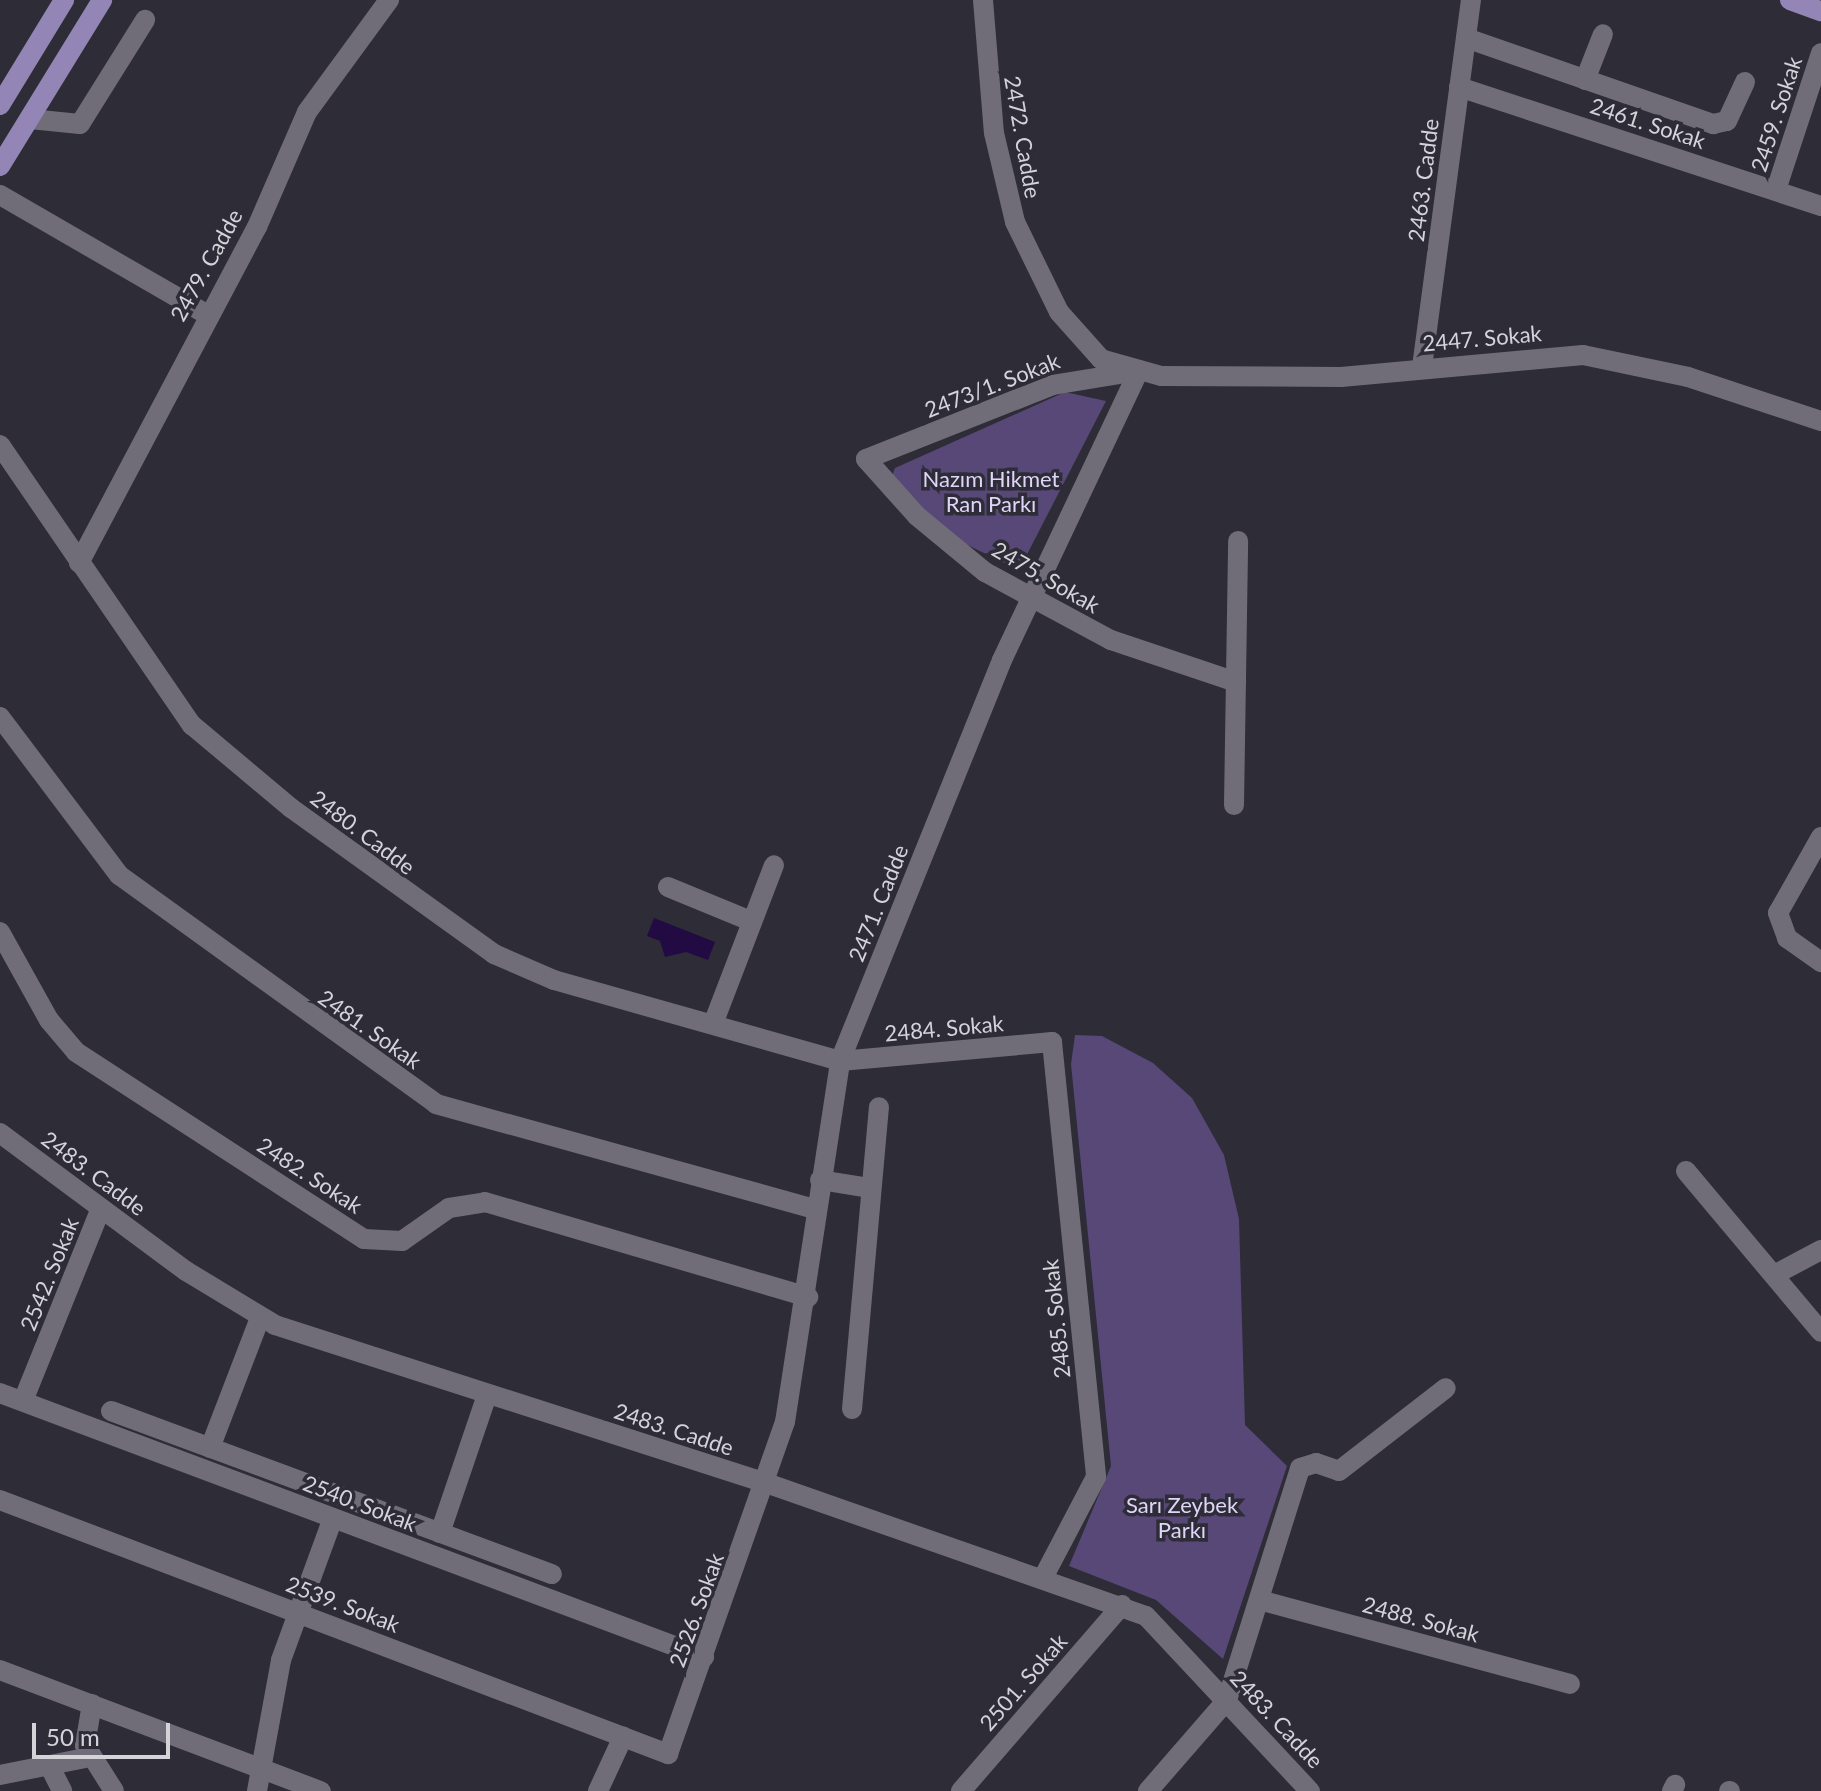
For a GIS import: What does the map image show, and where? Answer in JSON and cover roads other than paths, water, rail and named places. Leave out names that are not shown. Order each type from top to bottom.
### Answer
[{"type":"main road","points":[[0,105],[64,0]]},
{"type":"main road","points":[[0,166],[102,0]]},
{"type":"main road","points":[[1790,0],[1821,11]]},
{"type":"street","name":"2479. Cadde","points":[[79,563],[206,314],[257,227],[314,101],[389,0]]},
{"type":"street","name":"2472. Cadde","points":[[983,0],[992,120],[1015,222],[1071,330],[1101,359],[1138,372]]},
{"type":"street","name":"2463. Cadde","points":[[1422,367],[1471,0]]},
{"type":"street","points":[[30,119],[80,124],[145,20]]},
{"type":"street","points":[[1585,80],[1603,34]]},
{"type":"street","points":[[1466,38],[1713,124],[1727,121],[1745,82]]},
{"type":"street","name":"2459. Sokak","points":[[1776,190],[1821,53]]},
{"type":"street","name":"2461. Sokak","points":[[1459,87],[1821,206]]},
{"type":"street","points":[[0,195],[206,314]]},
{"type":"street","name":"2447. Sokak","points":[[1138,372],[1341,377],[1540,356],[1629,361],[1821,421]]},
{"type":"street","name":"2473/1. Sokak","points":[[866,459],[1053,385],[1138,372]]},
{"type":"street","name":"2471. Cadde","points":[[769,1484],[808,1297],[820,1180],[840,1061],[1029,599],[1138,372]]},
{"type":"street","name":"2480. Cadde","points":[[0,445],[192,725],[419,904],[525,969],[840,1061]]},
{"type":"street","name":"2475. Sokak","points":[[866,459],[950,546],[1029,599],[1111,640],[1236,682]]},
{"type":"street","points":[[1234,805],[1238,541]]},
{"type":"street","name":"2481. Sokak","points":[[0,717],[119,875],[436,1104],[817,1210]]},
{"type":"street","points":[[1821,837],[1779,905],[1779,921],[1787,938],[1821,962]]},
{"type":"street","points":[[713,1024],[774,865]]},
{"type":"street","points":[[668,887],[751,921]]},
{"type":"street","name":"2482. Sokak","points":[[0,932],[49,1020],[76,1052],[364,1239],[402,1241],[449,1208],[485,1202],[808,1297]]},
{"type":"street","name":"2484. Sokak","points":[[840,1061],[1052,1042]]},
{"type":"street","name":"2485. Sokak","points":[[1043,1578],[1096,1477],[1052,1042]]},
{"type":"street","points":[[852,1409],[879,1107]]},
{"type":"street","name":"2483. Cadde","points":[[0,1133],[101,1208],[260,1318],[487,1395],[769,1484],[1122,1605],[1155,1624],[1310,1791]]},
{"type":"street","points":[[1686,1171],[1821,1332]]},
{"type":"street","points":[[820,1180],[870,1188]]},
{"type":"street","name":"2542. Sokak","points":[[23,1401],[101,1208]]},
{"type":"street","points":[[1774,1275],[1821,1250]]},
{"type":"street","points":[[210,1448],[260,1318]]},
{"type":"street","points":[[1148,1791],[1227,1700],[1300,1468],[1316,1463],[1339,1471],[1446,1388]]},
{"type":"street","name":"2540. Sokak","points":[[0,1393],[704,1657]]},
{"type":"street","points":[[440,1533],[487,1395]]},
{"type":"street","points":[[111,1411],[552,1574]]},
{"type":"street","points":[[259,1490],[268,1469]]},
{"type":"street","name":"2526. Sokak","points":[[668,1754],[769,1484]]},
{"type":"street","name":"2539. Sokak","points":[[0,1500],[668,1754]]},
{"type":"street","points":[[257,1791],[297,1613],[333,1518]]},
{"type":"street","name":"2488. Sokak","points":[[1259,1600],[1570,1684]]},
{"type":"street","name":"2501. Sokak","points":[[961,1791],[1122,1605]]},
{"type":"street","points":[[0,1670],[321,1791]]},
{"type":"street","points":[[92,1704],[83,1732],[90,1757],[114,1791]]},
{"type":"street","points":[[598,1791],[623,1737]]},
{"type":"street","points":[[0,1775],[90,1757]]},
{"type":"street","points":[[49,1765],[62,1791]]},
{"type":"park label","name":"Nazım Hikmet Ran Parkı","points":[[991,490]]},
{"type":"park label","name":"Sarı Zeybek Parkı","points":[[1182,1516]]}]
